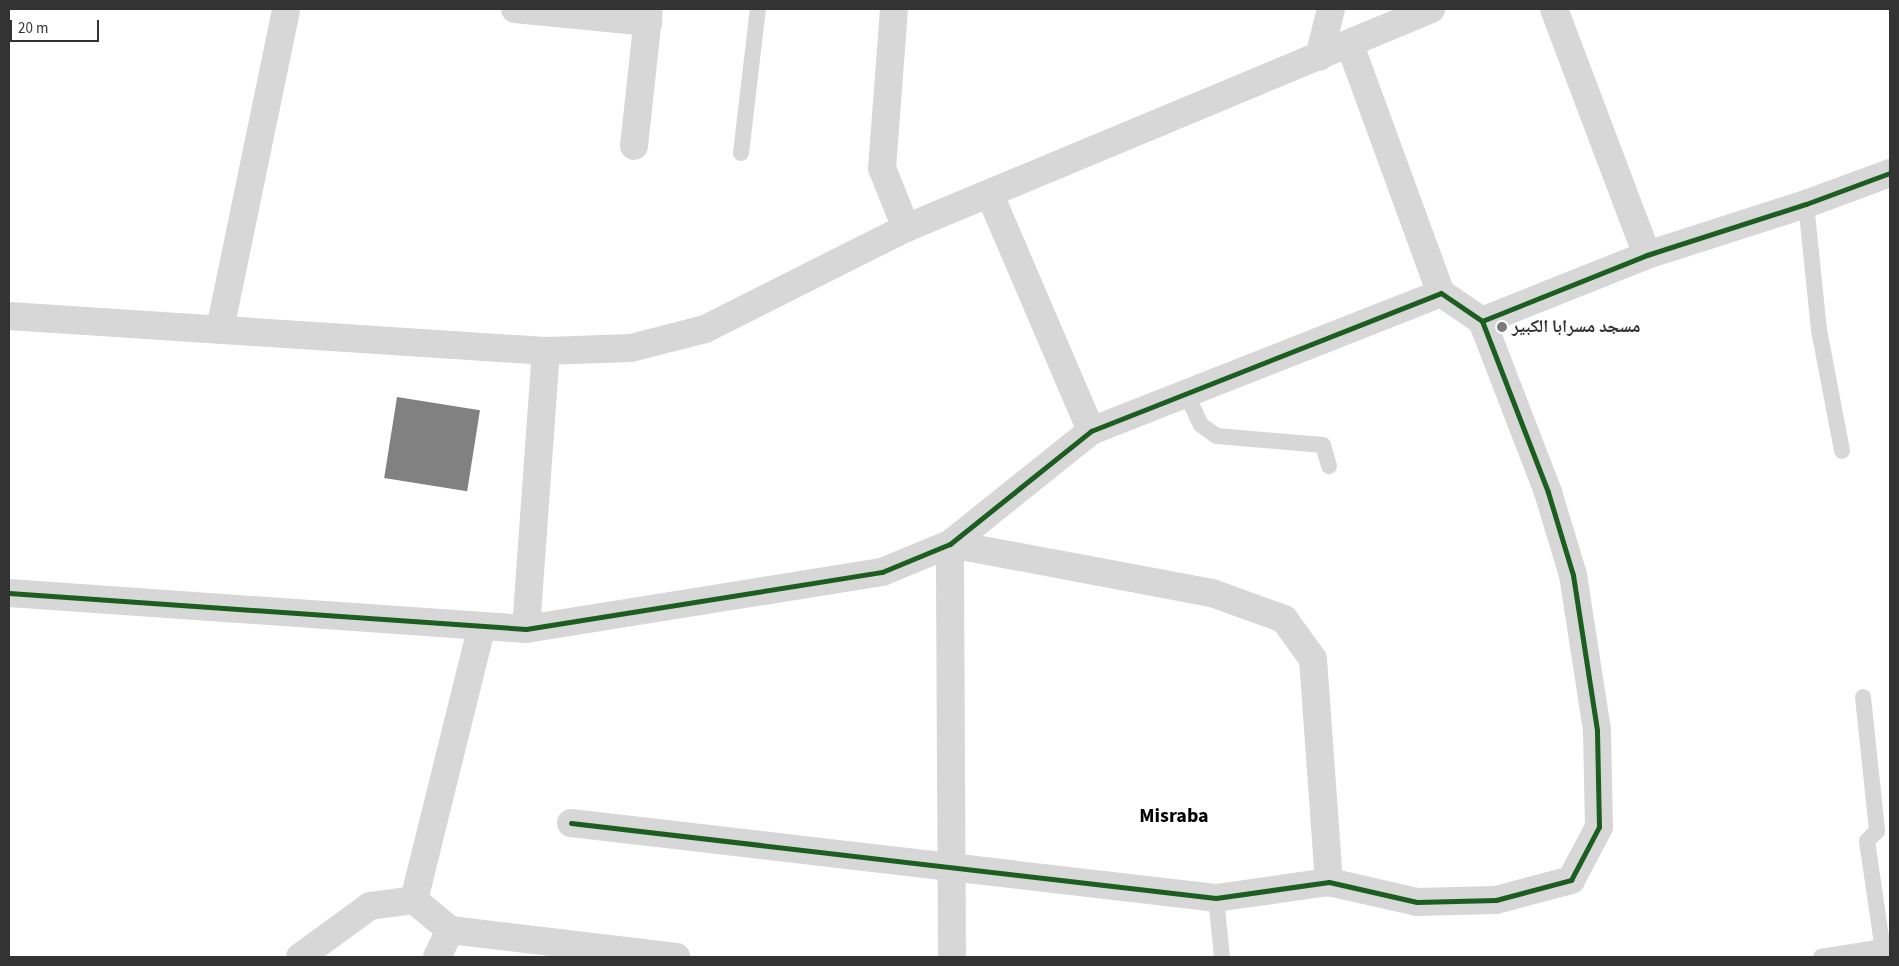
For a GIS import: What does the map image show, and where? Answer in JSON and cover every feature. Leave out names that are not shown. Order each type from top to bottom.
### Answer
[{"type":"street","points":[[220,329],[286,9]]},
{"type":"street","points":[[515,9],[648,15],[634,146]]},
{"type":"street","points":[[894,9],[882,168],[906,228]]},
{"type":"street","points":[[1319,57],[1330,9]]},
{"type":"street","points":[[9,316],[546,351],[631,348],[705,329],[906,228],[1350,45],[1431,9]]},
{"type":"street","points":[[1554,9],[1647,255]]},
{"type":"street","points":[[571,823],[1216,898],[1328,882],[1416,902],[1496,900],[1571,880],[1598,826],[1598,730],[1573,574],[1548,492],[1482,321],[1441,293],[1350,45]]},
{"type":"street","points":[[1482,321],[1647,255],[1806,204],[1890,173]]},
{"type":"street","points":[[990,195],[1091,431]]},
{"type":"street","points":[[9,593],[526,629],[882,572],[950,544],[1091,431],[1441,293]]},
{"type":"street","points":[[526,629],[546,351]]},
{"type":"street","points":[[950,544],[1212,593],[1284,619],[1314,659],[1328,882]]},
{"type":"street","points":[[950,544],[952,957]]},
{"type":"street","points":[[414,900],[482,626]]},
{"type":"street","points":[[300,957],[370,906],[414,900],[450,930],[676,957]]},
{"type":"street","points":[[437,957],[450,930]]},
{"type":"lane","points":[[741,153],[758,9]]},
{"type":"lane","points":[[1806,204],[1819,330],[1842,451]]},
{"type":"lane","points":[[1186,393],[1202,425],[1217,436],[1323,445],[1329,466]]},
{"type":"lane","points":[[1821,957],[1884,952],[1866,841],[1877,831],[1863,697]]},
{"type":"lane","points":[[1216,898],[1222,957]]},
{"type":"building","points":[[397,397],[480,410],[467,491],[384,478]]},
{"type":"cycle path","points":[[9,593],[526,629],[882,572],[950,544],[1091,431],[1441,293],[1482,321],[1647,255],[1806,204],[1890,173]]},
{"type":"cycle path","points":[[571,823],[1216,898],[1329,882],[1417,902],[1496,900],[1571,880],[1599,827],[1597,730],[1573,575],[1548,492],[1482,321]]},
{"type":"place","name":"مسجد مسرابا الكبير","points":[[1502,327]]},
{"type":"district","name":"Misraba","points":[[1174,816]]}]
